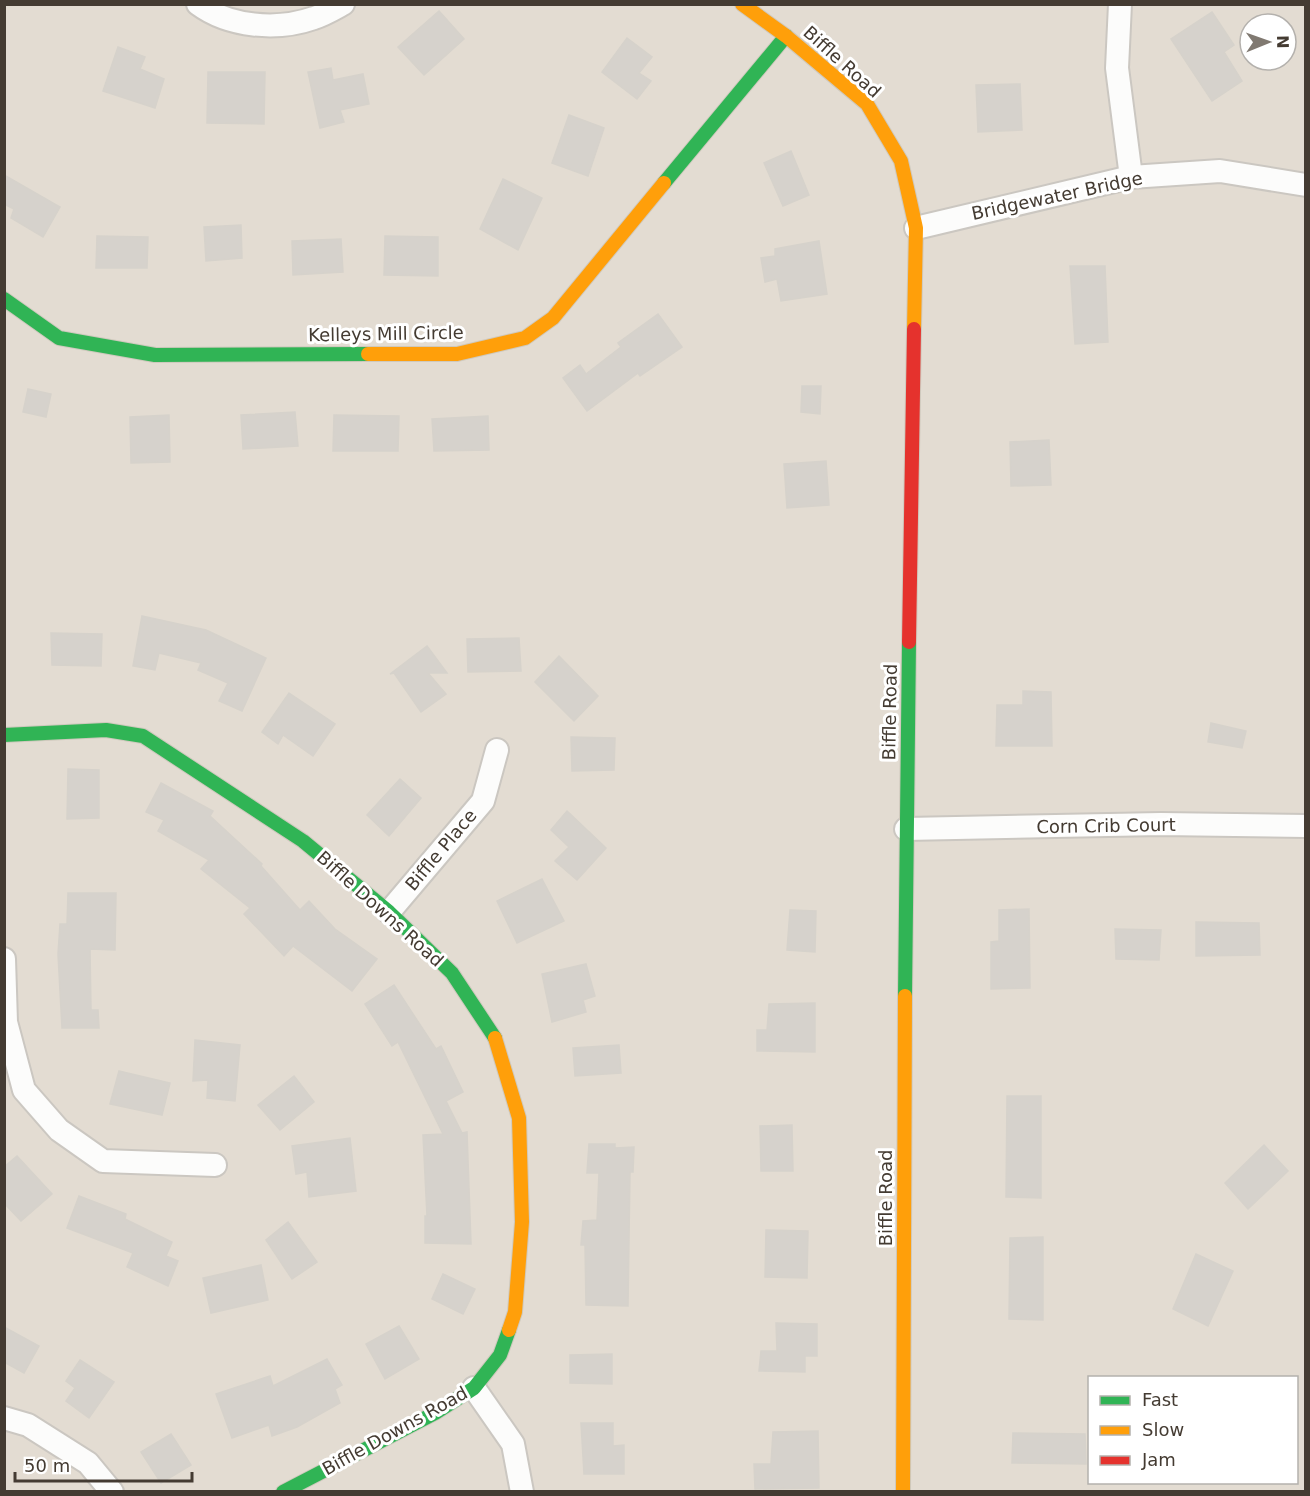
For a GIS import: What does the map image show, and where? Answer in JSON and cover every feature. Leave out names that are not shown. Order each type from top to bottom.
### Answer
[{"type":"street","points":[[198,4],[210,13],[243,24],[279,26],[313,19],[344,4]]},
{"type":"street","name":"Biffle Road","points":[[742,4],[786,36],[867,104],[901,161],[916,228],[906,829],[903,1491]]},
{"type":"street","points":[[1120,4],[1117,68],[1131,177]]},
{"type":"street","name":"Kelleys Mill Circle","points":[[4,299],[59,338],[155,355],[457,354],[525,338],[554,318],[786,36]]},
{"type":"street","name":"Bridgewater Bridge","points":[[916,228],[1131,177],[1220,171],[1305,185]]},
{"type":"street","name":"Biffle Downs Road","points":[[5,735],[106,730],[143,736],[303,841],[389,912],[452,973],[494,1036],[519,1118],[522,1222],[514,1312],[500,1355],[474,1388],[435,1413],[283,1491]]},
{"type":"street","points":[[4,750],[5,735]]},
{"type":"street","name":"Biffle Place","points":[[389,912],[483,801],[497,750]]},
{"type":"street","name":"Corn Crib Court","points":[[906,829],[1161,824],[1305,826]]},
{"type":"street","points":[[4,959],[6,1022],[24,1090],[59,1130],[103,1161],[215,1166]]},
{"type":"street","points":[[474,1388],[513,1444],[522,1491]]},
{"type":"street","points":[[4,1418],[28,1425],[88,1463],[112,1491]]},
{"type":"shaded area","points":[[5,5],[1305,5],[1305,1491],[5,1491]]},
{"type":"building","points":[[439,11],[464,39],[424,75],[398,47]]},
{"type":"building","points":[[1212,12],[1234,45],[1224,52],[1242,81],[1212,101],[1171,39]]},
{"type":"building","points":[[627,38],[652,57],[639,73],[651,81],[637,99],[602,72]]},
{"type":"building","points":[[118,47],[145,57],[140,69],[164,79],[155,108],[103,91]]},
{"type":"building","points":[[331,68],[333,80],[363,74],[369,104],[340,110],[344,122],[320,128],[308,72]]},
{"type":"building","points":[[208,72],[265,72],[264,124],[207,123]]},
{"type":"building","points":[[1020,84],[1022,130],[978,132],[976,85]]},
{"type":"building","points":[[569,115],[604,128],[588,176],[552,163]]},
{"type":"building","points":[[791,151],[809,195],[783,206],[764,163]]},
{"type":"building","points":[[4,175],[60,207],[43,237],[11,218],[14,209],[4,204]]},
{"type":"building","points":[[503,179],[542,198],[518,250],[480,229]]},
{"type":"building","points":[[241,225],[242,258],[206,261],[204,227]]},
{"type":"building","points":[[97,236],[148,237],[147,268],[96,268]]},
{"type":"building","points":[[385,236],[438,237],[438,276],[384,275]]},
{"type":"building","points":[[341,239],[343,272],[293,275],[292,241]]},
{"type":"building","points":[[819,241],[827,294],[781,301],[777,279],[765,282],[761,258],[775,256],[775,249]]},
{"type":"building","points":[[1070,266],[1105,266],[1108,342],[1075,344]]},
{"type":"building","points":[[658,314],[682,347],[640,376],[638,373],[587,411],[563,378],[580,365],[586,374],[621,347],[618,343]]},
{"type":"building","points":[[802,386],[821,386],[820,414],[801,412]]},
{"type":"building","points":[[28,389],[51,394],[46,417],[23,412]]},
{"type":"building","points":[[295,412],[298,446],[243,449],[241,415]]},
{"type":"building","points":[[169,415],[170,462],[131,463],[130,417]]},
{"type":"building","points":[[334,415],[399,416],[398,451],[333,451]]},
{"type":"building","points":[[488,416],[489,450],[434,451],[432,419]]},
{"type":"building","points":[[1049,440],[1051,485],[1011,486],[1010,442]]},
{"type":"building","points":[[826,461],[829,505],[787,508],[784,464]]},
{"type":"building","points":[[142,616],[206,630],[266,658],[242,711],[219,701],[228,683],[198,670],[201,663],[159,653],[155,670],[133,666]]},
{"type":"building","points":[[51,633],[102,634],[101,666],[52,665]]},
{"type":"building","points":[[519,638],[521,671],[468,672],[467,639]]},
{"type":"building","points":[[427,646],[447,673],[428,673],[446,694],[421,712],[394,673],[390,674]]},
{"type":"building","points":[[559,656],[598,696],[574,721],[535,682]]},
{"type":"building","points":[[1023,691],[1051,692],[1052,746],[996,746],[997,705],[1023,705]]},
{"type":"building","points":[[289,693],[335,724],[313,756],[283,735],[278,744],[262,732]]},
{"type":"building","points":[[1211,723],[1246,731],[1242,748],[1208,742]]},
{"type":"building","points":[[571,737],[615,738],[614,770],[572,771]]},
{"type":"building","points":[[68,769],[99,770],[99,818],[67,819]]},
{"type":"building","points":[[400,779],[421,798],[389,836],[367,815]]},
{"type":"building","points":[[161,783],[213,811],[210,816],[262,864],[261,866],[300,910],[309,901],[335,929],[377,959],[352,991],[293,946],[284,956],[244,914],[250,908],[201,869],[209,860],[158,831],[164,820],[146,812]]},
{"type":"building","points":[[567,811],[606,848],[577,880],[555,861],[569,847],[551,830]]},
{"type":"building","points":[[542,879],[564,921],[517,943],[497,901]]},
{"type":"building","points":[[68,893],[116,893],[115,950],[90,949],[91,1010],[98,1010],[99,1028],[62,1028],[58,954],[60,924],[67,924]]},
{"type":"building","points":[[1029,909],[1030,988],[991,989],[991,942],[999,941],[999,910]]},
{"type":"building","points":[[790,910],[816,911],[815,952],[787,950]]},
{"type":"building","points":[[1196,922],[1259,923],[1260,955],[1196,956]]},
{"type":"building","points":[[1115,929],[1161,930],[1159,960],[1116,959]]},
{"type":"building","points":[[586,964],[595,996],[583,1000],[586,1012],[552,1022],[542,974]]},
{"type":"building","points":[[394,985],[436,1049],[441,1046],[463,1092],[446,1101],[462,1133],[467,1132],[471,1244],[425,1243],[425,1216],[427,1216],[423,1135],[443,1134],[398,1042],[392,1046],[365,1004]]},
{"type":"building","points":[[815,1003],[815,1052],[757,1051],[757,1030],[767,1030],[769,1004]]},
{"type":"building","points":[[195,1040],[240,1045],[235,1101],[207,1098],[208,1080],[193,1081]]},
{"type":"building","points":[[619,1045],[621,1073],[575,1076],[573,1048]]},
{"type":"building","points":[[119,1071],[170,1083],[162,1115],[110,1104]]},
{"type":"building","points":[[294,1076],[314,1102],[280,1130],[258,1105]]},
{"type":"building","points":[[1007,1096],[1041,1096],[1041,1198],[1006,1197]]},
{"type":"building","points":[[792,1125],[793,1171],[761,1171],[760,1126]]},
{"type":"building","points":[[350,1138],[356,1191],[309,1197],[307,1172],[296,1174],[292,1146]]},
{"type":"building","points":[[589,1144],[615,1144],[615,1148],[634,1147],[633,1172],[630,1172],[628,1306],[586,1305],[585,1245],[581,1245],[583,1221],[597,1220],[599,1173],[587,1173]]},
{"type":"building","points":[[1264,1145],[1288,1171],[1248,1209],[1225,1183]]},
{"type":"building","points":[[17,1156],[52,1194],[21,1221],[4,1203],[4,1167]]},
{"type":"building","points":[[79,1196],[126,1214],[125,1219],[172,1242],[166,1256],[178,1261],[168,1286],[127,1267],[133,1253],[67,1228]]},
{"type":"building","points":[[288,1222],[317,1262],[292,1279],[266,1240]]},
{"type":"building","points":[[766,1230],[808,1231],[807,1278],[765,1277]]},
{"type":"building","points":[[1043,1237],[1043,1320],[1009,1319],[1010,1238]]},
{"type":"building","points":[[1196,1254],[1233,1271],[1208,1326],[1173,1309]]},
{"type":"building","points":[[261,1265],[268,1300],[211,1313],[203,1278]]},
{"type":"building","points":[[443,1274],[475,1289],[463,1314],[432,1299]]},
{"type":"building","points":[[776,1323],[817,1324],[817,1356],[805,1356],[805,1372],[759,1371],[761,1351],[777,1351]]},
{"type":"building","points":[[399,1326],[419,1359],[385,1379],[366,1344]]},
{"type":"building","points":[[4,1327],[39,1346],[24,1373],[4,1362]]},
{"type":"building","points":[[612,1354],[612,1384],[570,1383],[570,1355]]},
{"type":"building","points":[[327,1359],[342,1385],[335,1389],[340,1403],[297,1427],[272,1436],[269,1425],[232,1438],[216,1394],[270,1376],[273,1386]]},
{"type":"building","points":[[80,1360],[114,1382],[89,1418],[66,1401],[75,1388],[66,1381]]},
{"type":"building","points":[[581,1423],[613,1423],[613,1446],[624,1445],[624,1474],[584,1474]]},
{"type":"building","points":[[818,1431],[819,1488],[755,1489],[754,1464],[771,1464],[773,1432]]},
{"type":"building","points":[[1013,1433],[1085,1434],[1086,1464],[1012,1463]]},
{"type":"building","points":[[171,1434],[191,1465],[161,1483],[141,1452]]},
{"type":"traffic: fast","points":[[664,183],[786,36]]},
{"type":"traffic: fast","points":[[4,299],[59,338],[155,355],[368,354]]},
{"type":"traffic: fast","points":[[905,996],[909,642]]},
{"type":"traffic: fast","points":[[4,735],[106,730],[143,736],[303,841],[389,912],[452,973],[495,1038]]},
{"type":"traffic: fast","points":[[283,1492],[435,1413],[474,1388],[500,1355],[509,1330]]},
{"type":"traffic: slow","points":[[742,4],[786,36],[867,104],[901,161],[916,228],[914,329]]},
{"type":"traffic: slow","points":[[368,354],[457,354],[525,338],[553,318],[664,183]]},
{"type":"traffic: slow","points":[[903,1492],[905,996]]},
{"type":"traffic: slow","points":[[495,1038],[519,1118],[522,1222],[515,1312],[509,1330]]},
{"type":"traffic: jam","points":[[909,642],[914,329]]}]
